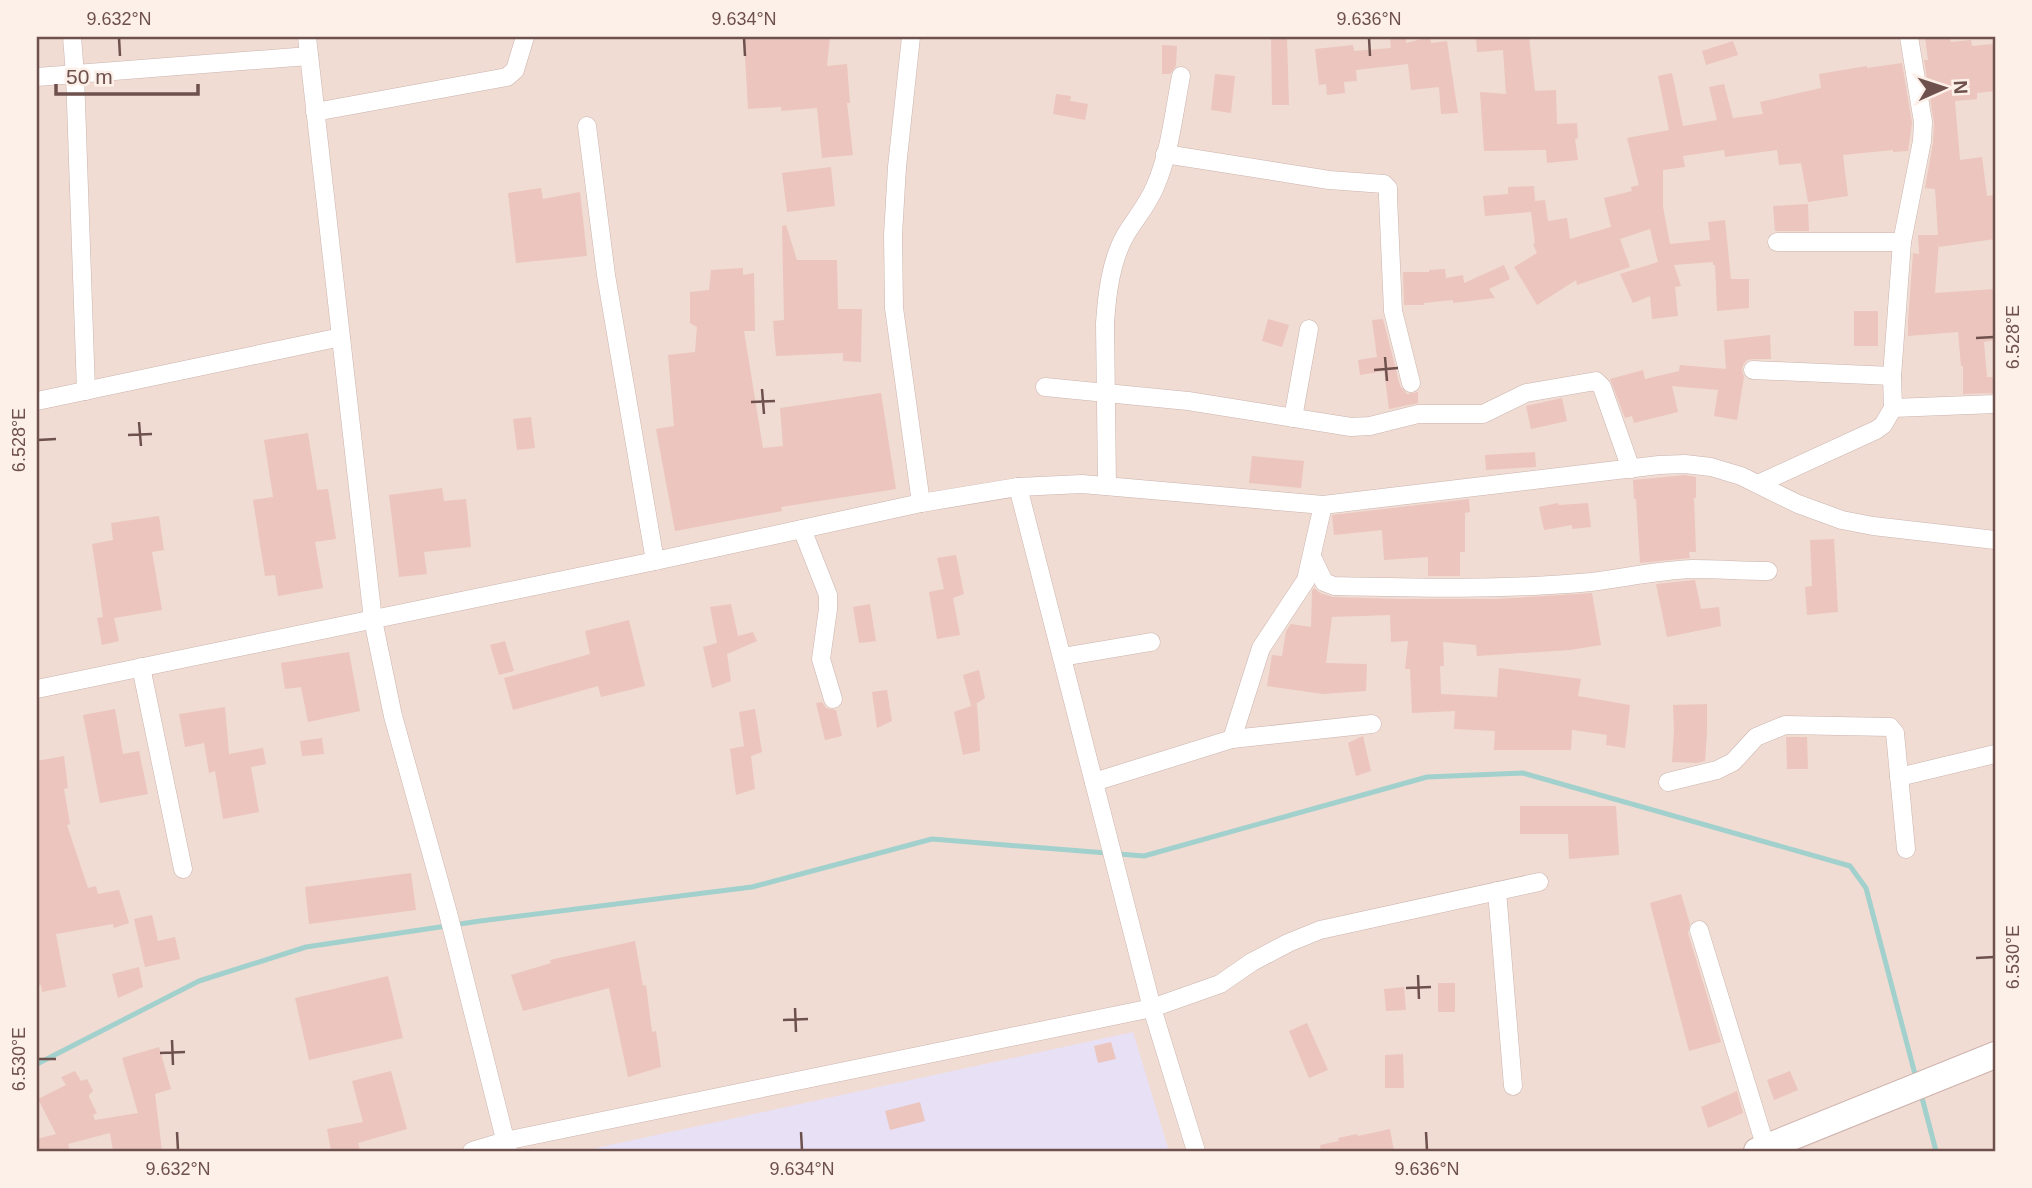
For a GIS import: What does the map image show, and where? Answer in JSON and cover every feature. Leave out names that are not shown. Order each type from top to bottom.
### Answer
[{"type":"street","points":[[72,37],[86,391]]},
{"type":"street","points":[[307,37],[373,620],[393,716],[449,913],[506,1146]]},
{"type":"street","points":[[315,112],[507,77],[515,70],[526,37]]},
{"type":"street","points":[[1758,484],[1876,430],[1883,425],[1893,408],[1892,376],[1902,242],[1922,141],[1923,122],[1909,37]]},
{"type":"street","points":[[911,38],[897,167],[893,235],[894,308],[921,503]]},
{"type":"street","points":[[37,77],[309,56]]},
{"type":"street","points":[[1107,486],[1107,298],[1112,270],[1125,237],[1152,194],[1165,154],[1181,76]]},
{"type":"street","points":[[587,126],[606,275],[655,561]]},
{"type":"street","points":[[1165,154],[1329,180],[1384,184],[1388,188],[1393,311],[1411,383]]},
{"type":"street","points":[[1777,242],[1902,242]]},
{"type":"street","points":[[1293,418],[1309,329]]},
{"type":"street","points":[[37,401],[341,337]]},
{"type":"street","points":[[1753,370],[1892,376]]},
{"type":"street","points":[[1045,387],[1188,401],[1351,427],[1370,426],[1418,414],[1483,414],[1526,393],[1596,381],[1602,387],[1632,469]]},
{"type":"street","points":[[1893,408],[1995,404]]},
{"type":"street","points":[[37,689],[921,503],[1018,487],[1082,484],[1323,505],[1685,464],[1741,475],[1798,504],[1842,520],[1995,540]]},
{"type":"street","points":[[1018,487],[1152,1008],[1196,1151]]},
{"type":"street","points":[[1232,739],[1261,648],[1306,580],[1323,505]]},
{"type":"street","points":[[802,529],[828,595],[821,659],[833,699]]},
{"type":"street","points":[[1312,557],[1324,582],[1334,586],[1524,585],[1591,582],[1692,569],[1768,571]]},
{"type":"street","points":[[1062,656],[1152,642]]},
{"type":"street","points":[[141,667],[183,869]]},
{"type":"street","points":[[1094,782],[1232,739],[1372,724]]},
{"type":"street","points":[[1668,782],[1717,770],[1733,762],[1756,737],[1786,725],[1889,727],[1895,733],[1906,849]]},
{"type":"street","points":[[1899,777],[1995,754]]},
{"type":"street","points":[[472,1151],[506,1146],[1152,1008],[1220,984],[1252,962],[1320,930],[1539,882]]},
{"type":"street","points":[[1497,891],[1513,1086]]},
{"type":"street","points":[[1699,930],[1761,1150],[1995,1055]]},
{"type":"shaded area","points":[[37,37],[1995,37],[1995,1151],[37,1151]]},
{"type":"shaded area","points":[[1133,1032],[1169,1151],[582,1151]]},
{"type":"building","points":[[744,37],[830,37],[827,66],[847,64],[850,103],[847,103],[853,155],[822,158],[817,108],[781,111],[781,107],[748,109]]},
{"type":"building","points":[[1271,37],[1287,37],[1289,105],[1272,105]]},
{"type":"building","points":[[1390,37],[1406,37],[1406,43],[1430,37],[1431,43],[1447,41],[1458,113],[1441,114],[1439,87],[1411,90],[1408,64],[1356,70],[1357,81],[1344,82],[1345,93],[1327,95],[1326,84],[1319,85],[1315,49],[1353,45],[1354,51],[1391,48]]},
{"type":"building","points":[[1476,37],[1529,37],[1535,91],[1556,90],[1557,124],[1577,123],[1578,138],[1575,139],[1578,160],[1547,163],[1546,150],[1484,151],[1480,92],[1506,94],[1503,50],[1477,52]]},
{"type":"building","points":[[1925,37],[1950,37],[1951,42],[1971,40],[1972,46],[1994,44],[1995,91],[1977,93],[1977,99],[1955,101],[1960,160],[1982,157],[1987,196],[1995,195],[1995,239],[1939,247],[1939,241],[1935,293],[1995,289],[1995,340],[1984,342],[1987,377],[1995,377],[1995,393],[1963,394],[1963,366],[1958,332],[1908,336],[1913,253],[1919,254],[1918,235],[1938,235],[1935,189],[1925,188],[1934,123],[1924,60],[1928,60]]},
{"type":"building","points":[[1733,41],[1738,55],[1706,65],[1702,51]]},
{"type":"building","points":[[1162,45],[1177,46],[1176,66],[1170,74],[1162,74]]},
{"type":"building","points":[[1902,63],[1912,123],[1908,151],[1843,155],[1848,196],[1808,202],[1801,163],[1779,165],[1777,150],[1725,157],[1724,150],[1683,156],[1685,167],[1663,170],[1663,207],[1670,244],[1710,240],[1708,222],[1725,220],[1731,279],[1749,279],[1749,308],[1717,311],[1713,262],[1674,265],[1681,286],[1675,287],[1678,316],[1652,319],[1650,296],[1633,303],[1620,274],[1658,262],[1650,229],[1620,239],[1630,267],[1577,285],[1576,280],[1537,305],[1514,267],[1537,253],[1533,244],[1531,212],[1485,216],[1483,196],[1508,194],[1508,187],[1534,186],[1535,201],[1545,200],[1548,221],[1567,218],[1570,239],[1611,227],[1604,198],[1632,191],[1631,187],[1639,185],[1627,138],[1669,130],[1658,76],[1672,73],[1683,126],[1717,120],[1709,87],[1724,84],[1733,118],[1763,114],[1760,102],[1821,88],[1819,74]]},
{"type":"building","points":[[1215,74],[1235,76],[1231,113],[1211,110]]},
{"type":"building","points":[[1056,94],[1071,96],[1070,101],[1088,104],[1085,120],[1053,114]]},
{"type":"building","points":[[831,167],[835,206],[787,212],[782,173]]},
{"type":"building","points":[[541,188],[543,199],[580,192],[587,256],[516,263],[508,193]]},
{"type":"building","points":[[1808,204],[1809,231],[1775,231],[1773,206]]},
{"type":"building","points":[[786,225],[797,260],[837,260],[838,309],[862,309],[861,362],[843,361],[843,353],[776,356],[773,321],[784,320],[782,226]]},
{"type":"building","points":[[1504,265],[1510,279],[1489,289],[1495,298],[1404,305],[1403,272],[1445,269],[1446,278],[1463,275],[1464,283]]},
{"type":"building","points":[[743,268],[743,275],[754,273],[755,331],[744,331],[763,448],[783,446],[780,408],[881,393],[896,489],[781,507],[782,511],[675,531],[656,429],[674,426],[668,355],[695,352],[697,327],[690,323],[690,292],[709,290],[711,270]]},
{"type":"building","points":[[1854,311],[1878,311],[1878,346],[1854,346]]},
{"type":"building","points":[[1268,319],[1289,325],[1282,347],[1262,341]]},
{"type":"building","points":[[1383,319],[1400,386],[1407,394],[1418,392],[1418,403],[1389,409],[1384,371],[1360,375],[1358,360],[1377,357],[1372,320]]},
{"type":"building","points":[[1770,335],[1771,359],[1747,360],[1743,365],[1744,377],[1737,420],[1714,416],[1718,390],[1672,386],[1678,412],[1634,423],[1632,416],[1625,418],[1610,379],[1643,370],[1645,379],[1679,371],[1680,365],[1726,369],[1724,340]]},
{"type":"building","points":[[1562,398],[1567,421],[1531,429],[1526,406]]},
{"type":"building","points":[[531,417],[535,448],[517,450],[513,419]]},
{"type":"building","points":[[308,433],[317,490],[328,489],[336,539],[315,542],[323,588],[278,596],[275,575],[265,576],[253,500],[273,497],[264,440]]},
{"type":"building","points":[[1535,452],[1536,467],[1486,470],[1485,455]]},
{"type":"building","points":[[1252,456],[1304,461],[1301,488],[1249,483]]},
{"type":"building","points":[[1685,475],[1696,477],[1696,552],[1689,552],[1690,558],[1640,563],[1633,480]]},
{"type":"building","points":[[442,488],[444,501],[466,499],[471,547],[424,552],[427,574],[399,577],[389,495]]},
{"type":"building","points":[[1469,499],[1470,512],[1465,513],[1465,552],[1460,552],[1460,576],[1428,576],[1428,557],[1384,560],[1382,530],[1334,535],[1332,515]]},
{"type":"building","points":[[1558,503],[1588,503],[1591,527],[1572,529],[1572,525],[1544,530],[1539,507]]},
{"type":"building","points":[[159,516],[164,550],[152,552],[162,610],[114,618],[119,641],[102,645],[97,618],[103,617],[92,544],[113,540],[111,523]]},
{"type":"building","points":[[1834,539],[1838,612],[1807,615],[1805,587],[1812,586],[1810,540]]},
{"type":"building","points":[[956,555],[964,594],[953,598],[960,635],[937,639],[929,592],[944,589],[937,558]]},
{"type":"building","points":[[1695,580],[1701,609],[1719,607],[1721,626],[1667,637],[1656,584]]},
{"type":"building","points":[[1314,588],[1333,597],[1398,599],[1496,599],[1592,593],[1601,645],[1570,650],[1477,656],[1476,645],[1443,642],[1441,694],[1497,697],[1499,668],[1581,679],[1578,696],[1630,705],[1625,748],[1606,745],[1607,735],[1572,730],[1571,750],[1494,750],[1495,731],[1454,729],[1455,711],[1412,713],[1410,669],[1405,669],[1408,641],[1391,642],[1390,615],[1332,617],[1326,663],[1367,664],[1366,691],[1323,694],[1267,686],[1272,655],[1282,656],[1286,631],[1291,624],[1311,627]]},
{"type":"building","points":[[731,604],[738,636],[753,632],[757,641],[727,654],[731,681],[712,688],[703,647],[717,643],[710,607]]},
{"type":"building","points":[[870,604],[876,641],[859,643],[853,607]]},
{"type":"building","points":[[629,620],[645,686],[601,697],[598,686],[513,710],[504,678],[590,654],[585,631]]},
{"type":"building","points":[[505,641],[514,671],[499,675],[490,645]]},
{"type":"building","points":[[349,652],[360,711],[308,722],[301,687],[285,689],[281,663]]},
{"type":"building","points":[[979,670],[985,698],[974,705],[977,704],[980,751],[963,755],[954,712],[971,706],[963,675]]},
{"type":"building","points":[[887,690],[892,721],[877,728],[872,692]]},
{"type":"building","points":[[822,702],[826,708],[836,710],[842,736],[825,740],[816,703]]},
{"type":"building","points":[[1707,704],[1705,761],[1672,762],[1673,705]]},
{"type":"building","points":[[225,707],[229,754],[263,748],[266,764],[251,767],[259,812],[223,819],[215,771],[209,773],[204,743],[185,747],[179,714]]},
{"type":"building","points":[[115,709],[123,754],[139,751],[148,794],[100,803],[83,715]]},
{"type":"building","points":[[755,709],[762,752],[751,756],[755,789],[736,795],[730,749],[744,746],[739,712]]},
{"type":"building","points":[[1363,736],[1371,771],[1356,776],[1348,743]]},
{"type":"building","points":[[1786,737],[1807,737],[1808,769],[1787,769]]},
{"type":"building","points":[[322,738],[324,754],[302,756],[300,741]]},
{"type":"building","points":[[64,756],[68,788],[64,789],[70,824],[67,825],[88,888],[96,886],[98,894],[119,890],[129,923],[114,928],[113,924],[56,934],[66,987],[42,992],[41,985],[37,985],[37,761]]},
{"type":"building","points":[[1520,806],[1616,806],[1619,855],[1569,859],[1568,834],[1520,834]]},
{"type":"building","points":[[411,873],[416,910],[309,924],[305,887]]},
{"type":"building","points":[[1681,894],[1690,924],[1688,933],[1721,1042],[1689,1051],[1650,903]]},
{"type":"building","points":[[152,915],[158,941],[175,937],[180,959],[145,967],[134,919]]},
{"type":"building","points":[[635,941],[643,986],[646,985],[652,1032],[656,1031],[661,1067],[628,1077],[609,988],[523,1011],[511,975],[551,963],[550,960]]},
{"type":"building","points":[[139,967],[143,987],[118,998],[112,974]]},
{"type":"building","points":[[388,976],[403,1038],[309,1060],[295,998]]},
{"type":"building","points":[[1438,983],[1455,983],[1455,1012],[1438,1012]]},
{"type":"building","points":[[1404,987],[1406,1010],[1386,1011],[1384,989]]},
{"type":"building","points":[[1307,1023],[1328,1070],[1309,1078],[1289,1031]]},
{"type":"building","points":[[1111,1042],[1116,1059],[1098,1063],[1094,1046]]},
{"type":"building","points":[[159,1047],[171,1089],[155,1094],[162,1151],[113,1151],[110,1133],[68,1144],[70,1151],[37,1151],[37,1139],[56,1134],[38,1099],[66,1085],[61,1077],[75,1071],[81,1081],[87,1079],[93,1091],[89,1097],[97,1113],[93,1115],[95,1120],[138,1113],[122,1058]]},
{"type":"building","points":[[1403,1054],[1404,1088],[1385,1088],[1385,1055]]},
{"type":"building","points":[[391,1071],[407,1129],[358,1143],[360,1151],[331,1151],[327,1129],[363,1122],[352,1081]]},
{"type":"building","points":[[1790,1071],[1798,1090],[1774,1100],[1767,1080]]},
{"type":"building","points":[[1737,1091],[1743,1113],[1708,1128],[1701,1107]]},
{"type":"building","points":[[920,1102],[925,1121],[890,1130],[885,1111]]},
{"type":"building","points":[[1390,1129],[1394,1151],[1321,1151],[1320,1145],[1339,1141],[1338,1138]]},
{"type":"waterway","points":[[37,1064],[199,981],[306,947],[480,921],[752,887],[932,839],[1144,856],[1427,777],[1523,773],[1850,866],[1866,888],[1916,1078]]},
{"type":"waterway","points":[[1921,1094],[1936,1151]]}]
